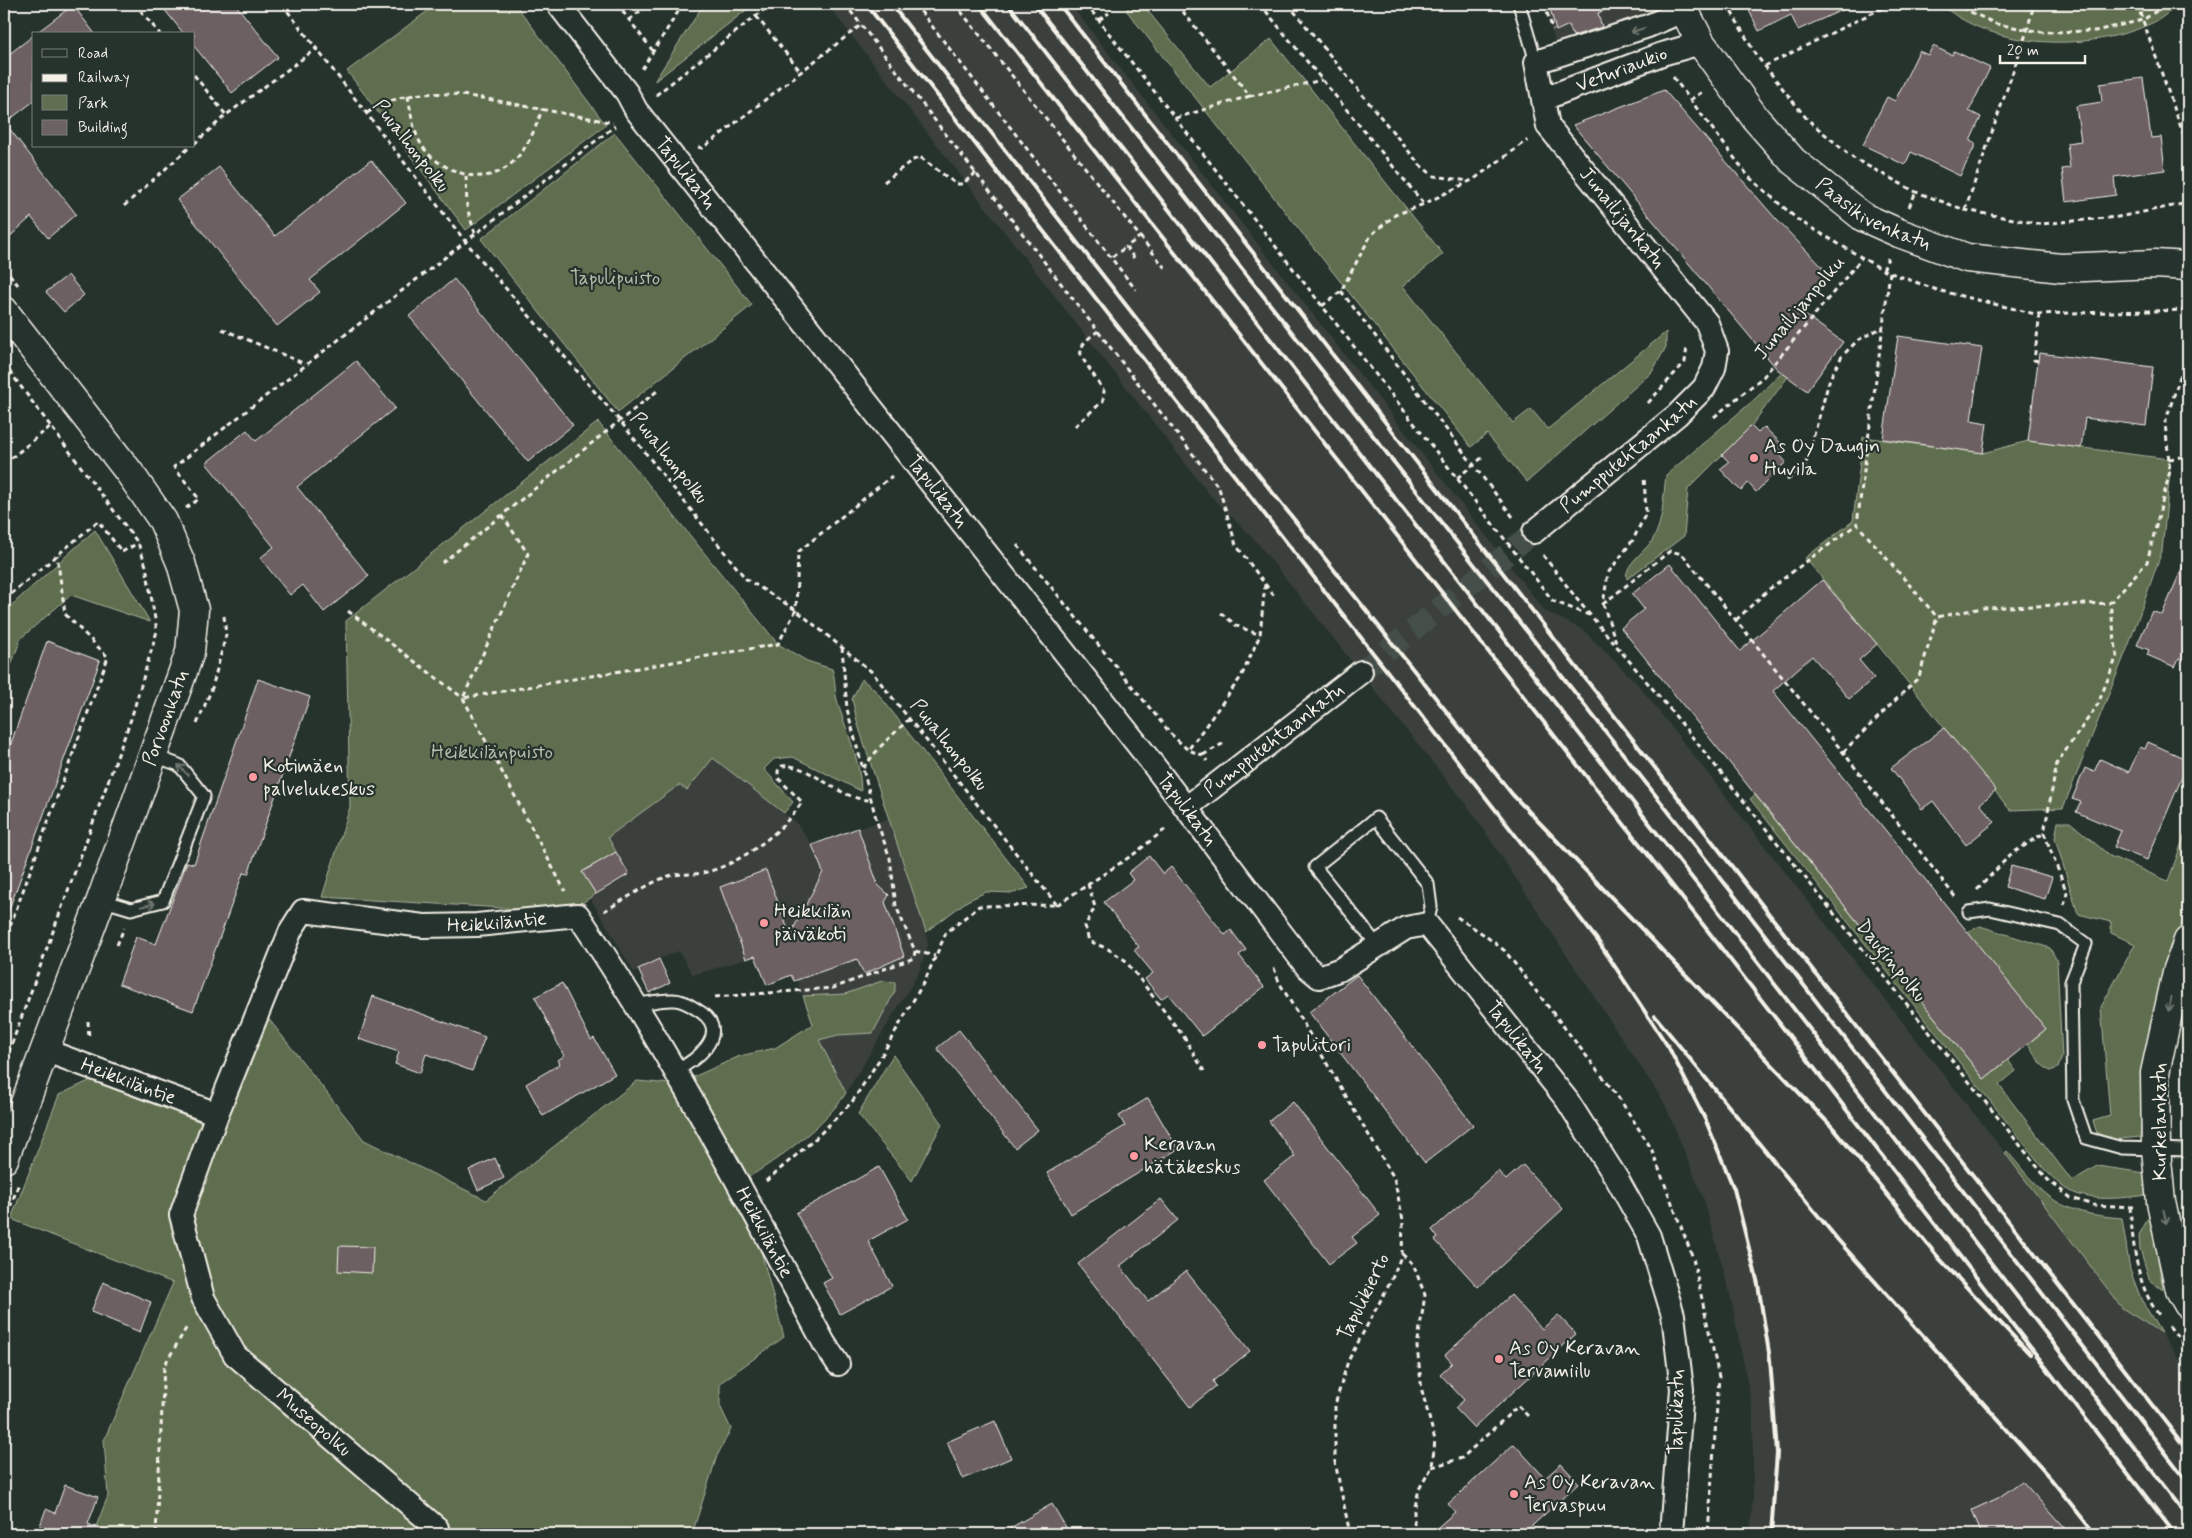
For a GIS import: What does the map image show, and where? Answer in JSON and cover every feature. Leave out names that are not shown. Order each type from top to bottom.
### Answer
[{"type":"street","name":"Tapulikatu","points":[[558,4],[627,93],[647,125],[1186,808],[1306,967],[1319,977],[1341,969],[1406,928],[1427,924],[1567,1100],[1617,1179],[1650,1236],[1673,1315],[1682,1390],[1671,1534]]},
{"type":"street","name":"Veturiaukio","points":[[1536,62],[1648,26],[1682,7]]},
{"type":"street","name":"Paasikivenkatu","points":[[1682,7],[1701,44],[1756,119],[1793,161],[1863,217],[1899,233],[1967,258],[2061,268],[2155,264],[2188,266]]},
{"type":"street","name":"Veturiaukio","points":[[1543,100],[1634,64],[1701,44]]},
{"type":"street","name":"Junailijankatu","points":[[1536,62],[1548,126],[1707,322],[1717,351],[1714,368]]},
{"type":"street","name":"Paasikivenkatu","points":[[2155,264],[2188,254]]},
{"type":"street","name":"Porvoonkatu","points":[[4,310],[129,472],[162,521],[182,563],[194,610],[190,652],[101,900],[4,1159]]},
{"type":"street","name":"Pumpputehtaankatu","points":[[1534,532],[1677,415],[1704,388],[1714,368]]},
{"type":"street","name":"Pumpputehtaankatu","points":[[1186,808],[1361,672]]},
{"type":"street","name":"Heikkiläntie","points":[[44,1050],[217,1114],[291,930],[303,911],[424,926],[477,925],[588,914],[635,1005],[675,1071],[747,1199],[824,1343],[838,1364]]},
{"type":"street","name":"Kurkelankatu","points":[[2188,941],[2177,972],[2155,1073],[2156,1149],[2161,1202],[2180,1290],[2188,1304]]},
{"type":"street","name":"Museopolku","points":[[217,1114],[181,1215],[203,1298],[235,1355],[438,1532]]},
{"type":"lane","points":[[1519,4],[1536,62]]},
{"type":"lane","points":[[101,900],[131,909],[163,901],[204,796],[180,765],[152,755]]},
{"type":"lane","points":[[1378,946],[1315,867],[1376,818],[1428,884],[1431,907],[1427,924]]},
{"type":"lane","points":[[1965,909],[1990,909],[2060,925],[2086,944],[2071,982],[2073,1100],[2086,1138],[2122,1148],[2188,1150]]},
{"type":"lane","points":[[635,1005],[676,1000],[688,1004],[701,1012],[710,1022],[713,1031],[710,1042],[703,1053],[689,1065],[675,1071]]},
{"type":"path","points":[[135,4],[158,32]]},
{"type":"path","name":"Puualhonpolku","points":[[282,4],[465,241],[620,420],[746,579],[796,610],[872,672],[1057,904]]},
{"type":"path","points":[[617,4],[653,51]]},
{"type":"path","points":[[630,20],[648,4]]},
{"type":"path","points":[[627,93],[683,4]]},
{"type":"path","points":[[654,97],[771,4]]},
{"type":"path","points":[[844,4],[1219,488],[1236,545],[1274,596]]},
{"type":"path","points":[[915,4],[1136,290]]},
{"type":"path","points":[[955,4],[1164,268]]},
{"type":"path","points":[[1086,4],[1553,601],[1591,615]]},
{"type":"path","points":[[1177,4],[1250,96]]},
{"type":"path","points":[[1260,4],[1424,204]]},
{"type":"path","points":[[1288,4],[1420,165],[1434,176],[1469,182]]},
{"type":"path","points":[[1727,4],[1756,55],[1808,119],[1853,158],[1916,192],[1965,210],[2040,224],[2118,217],[2188,203]]},
{"type":"path","points":[[1765,66],[1890,4]]},
{"type":"path","points":[[1954,4],[1996,24],[2027,31],[2095,31],[2143,20],[2167,4]]},
{"type":"path","points":[[1965,210],[2027,31],[2034,4]]},
{"type":"path","points":[[2050,4],[2079,4]]},
{"type":"path","points":[[2137,4],[2188,147]]},
{"type":"path","points":[[1099,20],[1109,13]]},
{"type":"path","points":[[756,16],[801,72]]},
{"type":"path","points":[[716,138],[861,25]]},
{"type":"path","points":[[195,143],[226,114],[317,48]]},
{"type":"path","points":[[195,76],[226,114]]},
{"type":"path","points":[[1176,118],[1250,96],[1322,80]]},
{"type":"path","points":[[185,509],[199,499],[174,466],[619,124],[465,94],[434,92],[408,96],[379,105],[367,113]]},
{"type":"path","points":[[408,96],[412,123],[423,147],[441,165],[466,176],[495,175],[517,160],[534,134],[542,109]]},
{"type":"path","points":[[1322,306],[1341,291],[1371,236],[1395,215],[1424,204],[1469,182],[1526,142]]},
{"type":"path","points":[[124,206],[189,148]]},
{"type":"path","points":[[884,182],[911,161],[920,157],[956,184],[962,184],[976,174]]},
{"type":"path","points":[[466,176],[467,208],[475,233]]},
{"type":"path","points":[[1907,212],[1916,192]]},
{"type":"path","points":[[1112,257],[1140,236]]},
{"type":"path","points":[[1126,247],[1134,258]]},
{"type":"path","name":"Junailijanpolku","points":[[1762,378],[1861,259]]},
{"type":"path","points":[[4,267],[20,288]]},
{"type":"path","points":[[1736,620],[1768,590],[1857,524],[1890,272]]},
{"type":"path","points":[[1341,291],[1473,466]]},
{"type":"path","points":[[2038,361],[2034,360],[2040,314]]},
{"type":"path","points":[[1788,480],[1805,467],[1813,446],[1818,416],[1827,388],[1842,356],[1858,340],[1883,327]]},
{"type":"path","points":[[222,329],[305,364]]},
{"type":"path","points":[[1075,426],[1103,401],[1104,391],[1081,356],[1080,351],[1081,346],[1098,331]]},
{"type":"path","points":[[1646,405],[1685,362],[1687,342]]},
{"type":"path","points":[[1937,617],[1982,608],[2110,603],[2147,562],[2170,471],[2165,423],[2188,352]]},
{"type":"path","points":[[4,364],[138,543],[146,566],[157,631],[131,719],[4,1065]]},
{"type":"path","points":[[442,563],[657,391]]},
{"type":"path","points":[[4,464],[51,426]]},
{"type":"path","points":[[2169,459],[2188,456]]},
{"type":"path","points":[[1457,478],[1483,457]]},
{"type":"path","points":[[463,698],[778,644],[796,610],[798,552],[893,475]]},
{"type":"path","points":[[1604,604],[1608,573],[1633,540],[1646,513],[1644,476]]},
{"type":"path","points":[[179,501],[189,516]]},
{"type":"path","points":[[463,698],[528,554],[502,515]]},
{"type":"path","points":[[4,600],[98,521],[122,552],[138,543]]},
{"type":"path","points":[[1857,524],[1937,617]]},
{"type":"path","points":[[1016,545],[1165,727],[1188,750],[1203,755]]},
{"type":"path","points":[[1604,604],[1670,551],[1682,554],[1843,752],[1965,909],[2010,855],[2044,833]]},
{"type":"path","points":[[4,943],[108,657],[65,614],[56,555]]},
{"type":"path","points":[[1188,750],[1241,677],[1260,635],[1264,584]]},
{"type":"path","points":[[2060,925],[2067,893],[2044,833],[2058,764],[2098,704],[2117,656],[2110,603]]},
{"type":"path","name":"Dauginpolku","points":[[1604,604],[1618,645],[2048,1180],[2071,1198],[2093,1205],[2130,1207],[2161,1202]]},
{"type":"path","points":[[180,765],[212,688],[226,635],[223,610]]},
{"type":"path","points":[[348,611],[463,698],[588,914],[668,876],[704,873],[743,856],[769,838],[790,818],[802,802],[778,778],[778,771],[782,766],[796,766],[859,800],[872,800]]},
{"type":"path","points":[[1220,613],[1237,626],[1260,635]]},
{"type":"path","points":[[1843,752],[1919,677],[1937,617]]},
{"type":"path","points":[[688,1004],[724,995],[833,988],[914,958],[915,951],[896,906],[890,858],[877,822],[847,710],[842,646]]},
{"type":"path","points":[[863,768],[880,747],[909,719]]},
{"type":"path","points":[[747,1199],[816,1138],[852,1102],[908,1011],[946,934],[978,906],[1057,904],[1134,854],[1168,827]]},
{"type":"path","points":[[1088,884],[1095,907],[1085,926],[1089,941],[1108,949],[1125,960],[1184,1037],[1204,1071]]},
{"type":"path","points":[[114,954],[131,909]]},
{"type":"path","points":[[915,951],[926,952],[935,956]]},
{"type":"path","name":"Tapulikierto","points":[[1294,1006],[1394,1178],[1403,1220],[1402,1254],[1391,1281],[1348,1362],[1335,1405],[1335,1462],[1350,1534]]},
{"type":"path","points":[[81,1063],[89,1042],[87,1033],[91,1014]]},
{"type":"path","points":[[4,1224],[20,1180]]},
{"type":"path","points":[[1402,1254],[1413,1264],[1425,1295],[1417,1347],[1422,1391],[1435,1440],[1432,1467],[1419,1489],[1414,1511],[1414,1534]]},
{"type":"path","points":[[156,1534],[164,1366],[203,1298]]},
{"type":"path","points":[[1432,1467],[1462,1458],[1518,1406],[1528,1416]]},
{"type":"shaded area","points":[[827,4],[1070,4],[1545,611],[1583,630],[1636,682],[2005,1153],[2122,1308],[2161,1333],[2188,1372],[2188,1534],[1750,1534],[1753,1498],[1753,1412],[1730,1293],[1703,1197],[1664,1102],[1472,812],[1255,540],[1210,495]]},
{"type":"shaded area","points":[[1545,4],[1647,4],[1649,12],[1556,47]]},
{"type":"shaded area","name":"Heikkilän päiväkoti","points":[[713,757],[797,824],[812,845],[890,818],[926,932],[928,946],[918,974],[846,1093],[822,1051],[797,980],[793,981],[791,975],[767,985],[755,956],[693,975],[679,951],[659,959],[670,983],[649,993],[638,970],[634,972],[590,898],[595,894],[582,872],[607,837],[680,785],[687,790]]},
{"type":"green space","points":[[437,4],[515,4],[606,125],[466,230],[347,71]]},
{"type":"green space","points":[[704,4],[754,4],[655,81],[655,80]]},
{"type":"green space","points":[[1133,4],[1142,4],[1210,87],[1271,39],[1443,254],[1403,286],[1513,423],[1531,409],[1548,429],[1666,332],[1666,347],[1652,372],[1527,482],[1487,434],[1471,447],[1126,10]]},
{"type":"green space","points":[[1941,4],[2180,4],[2156,21],[2128,32],[2101,39],[2043,42],[2014,38],[1987,30],[1962,19]]},
{"type":"green space","name":"Tapulipuisto","points":[[615,133],[752,305],[618,412],[481,239]]},
{"type":"green space","points":[[1824,329],[1751,426],[1688,489],[1684,536],[1627,579],[1628,569],[1631,564],[1652,541],[1659,526],[1666,475],[1755,399]]},
{"type":"green space","name":"Heikkilänpuisto","points":[[598,422],[778,644],[807,661],[832,669],[837,700],[858,768],[861,791],[793,757],[774,759],[764,769],[793,802],[784,813],[713,758],[687,790],[679,785],[608,837],[616,852],[582,872],[596,894],[568,912],[322,897],[350,807],[346,621]]},
{"type":"green space","points":[[1863,437],[1983,453],[2028,441],[2169,459],[2170,471],[2162,551],[2129,644],[2063,808],[2010,810],[1877,644],[1805,558],[1853,521]]},
{"type":"green space","points":[[95,530],[150,622],[71,595],[21,638],[4,685],[4,612]]},
{"type":"green space","points":[[862,679],[876,691],[1029,888],[1013,893],[986,892],[967,901],[926,932],[858,725],[852,699]]},
{"type":"green space","points":[[1755,795],[1984,1079],[2008,1060],[2016,1071],[1999,1085],[2072,1181],[2097,1166],[2146,1173],[2148,1195],[2106,1198],[2085,1196],[2066,1189],[2045,1170],[1750,799]]},
{"type":"green space","points":[[2058,822],[2070,822],[2110,856],[2168,881],[2188,826],[2188,905],[2161,988],[2146,1066],[2140,1137],[2111,1140],[2097,1133],[2093,1121],[2110,1116],[2101,1007],[2135,944],[2111,933],[2111,922],[2078,914],[2055,838]]},
{"type":"green space","points":[[1980,926],[2050,948],[2057,961],[2062,1057],[2058,1068],[2050,1071],[2041,1064],[2028,1044],[2046,1029],[1967,932]]},
{"type":"green space","points":[[882,981],[895,982],[895,991],[873,1033],[838,1035],[819,1040],[846,1093],[826,1117],[800,1141],[745,1179],[689,1079],[740,1056],[775,1048],[813,1024],[803,996],[845,994]]},
{"type":"green space","points":[[268,1018],[364,1140],[486,1200],[637,1081],[671,1084],[753,1221],[784,1337],[720,1383],[720,1406],[731,1429],[717,1456],[692,1534],[93,1534],[108,1496],[104,1440],[173,1283],[11,1219],[59,1095],[91,1080],[221,1130]]},
{"type":"green space","points":[[893,1055],[942,1124],[912,1181],[858,1114]]},
{"type":"green space","points":[[2007,1151],[2033,1181],[2055,1201],[2082,1212],[2122,1218],[2130,1270],[2141,1299],[2161,1333],[2122,1308],[2005,1153]]},
{"type":"green space","points":[[2151,1213],[2163,1290],[2150,1281],[2140,1249],[2139,1235]]},
{"type":"building","points":[[160,4],[235,4],[278,57],[232,93],[195,47],[195,32],[182,32]]},
{"type":"building","points":[[1549,4],[1619,4],[1598,13],[1602,27],[1573,36],[1569,25],[1556,31]]},
{"type":"building","points":[[1746,4],[1855,4],[1798,30],[1791,15],[1759,31]]},
{"type":"building","points":[[73,5],[93,32],[38,32]]},
{"type":"building","points":[[32,37],[32,103],[5,123],[76,214],[48,238],[31,217],[4,242],[4,58]]},
{"type":"building","points":[[1933,46],[1952,55],[1954,51],[1990,68],[1969,111],[1981,117],[1970,141],[1976,144],[1960,176],[1911,152],[1905,165],[1863,145],[1887,97],[1895,101],[1919,51],[1928,55]]},
{"type":"building","points":[[2143,78],[2151,138],[2161,137],[2165,170],[2114,177],[2116,195],[2066,202],[2062,169],[2070,168],[2067,143],[2081,141],[2076,106],[2102,102],[2100,84]]},
{"type":"building","points":[[1664,90],[1776,219],[1830,275],[1798,310],[1843,342],[1807,391],[1777,369],[1573,125]]},
{"type":"building","points":[[371,160],[406,203],[310,280],[320,292],[277,326],[177,200],[219,167],[275,236]]},
{"type":"building","points":[[68,275],[84,295],[64,312],[46,292]]},
{"type":"building","points":[[454,279],[573,425],[528,462],[409,316]]},
{"type":"building","points":[[1898,336],[1982,348],[1971,420],[1987,423],[1983,453],[1883,439]]},
{"type":"building","points":[[2039,353],[2153,367],[2146,426],[2085,418],[2081,448],[2028,441]]},
{"type":"building","points":[[356,361],[395,408],[297,487],[369,576],[324,612],[303,585],[290,595],[260,558],[274,547],[206,463],[247,430],[256,441]]},
{"type":"building","name":"As Oy Daugin Huvila","points":[[1751,426],[1758,433],[1764,427],[1785,447],[1778,453],[1786,462],[1756,492],[1748,483],[1741,491],[1720,469],[1729,462],[1722,455]]},
{"type":"building","points":[[2188,554],[2188,662],[2179,658],[2175,667],[2147,655],[2149,650],[2137,645],[2152,611],[2162,615]]},
{"type":"building","points":[[1670,564],[1740,651],[1822,580],[1877,644],[1859,660],[1874,678],[1849,699],[1812,656],[1773,691],[2046,1029],[1984,1079],[1621,628],[1644,609],[1632,594]]},
{"type":"building","points":[[47,641],[100,661],[7,915],[4,915],[4,763]]},
{"type":"building","points":[[258,679],[310,697],[248,874],[243,873],[193,1011],[119,984],[136,937],[156,944],[187,862],[194,864]]},
{"type":"building","points":[[1944,728],[1996,790],[1980,804],[1995,822],[1966,845],[1933,801],[1922,809],[1891,768]]},
{"type":"building","points":[[2148,742],[2188,760],[2188,763],[2147,860],[2114,847],[2121,831],[2076,812],[2081,802],[2072,799],[2085,768],[2094,772],[2100,759],[2129,772],[2140,747],[2145,749]]},
{"type":"building","points":[[858,828],[878,885],[889,895],[885,902],[904,956],[864,974],[857,959],[794,981],[791,975],[767,985],[755,956],[746,959],[720,887],[766,870],[790,935],[823,872],[812,845]]},
{"type":"building","points":[[616,852],[629,874],[596,894],[582,872]]},
{"type":"building","points":[[1149,856],[1163,874],[1171,867],[1225,935],[1231,930],[1246,950],[1239,955],[1264,987],[1202,1036],[1168,994],[1161,999],[1145,979],[1153,973],[1134,950],[1139,947],[1104,902],[1133,880],[1128,873]]},
{"type":"building","points":[[2011,866],[2052,877],[2045,899],[2005,887]]},
{"type":"building","points":[[659,959],[670,983],[649,993],[638,969]]},
{"type":"building","points":[[1357,975],[1473,1125],[1425,1163],[1309,1012]]},
{"type":"building","points":[[562,983],[591,1040],[594,1038],[615,1074],[543,1116],[526,1084],[560,1064],[558,1060],[564,1056],[535,997]]},
{"type":"building","points":[[373,996],[485,1037],[472,1071],[426,1054],[420,1073],[395,1064],[399,1052],[359,1039]]},
{"type":"building","points":[[959,1030],[1038,1130],[1015,1148],[937,1048]]},
{"type":"building","name":"Keravan hätäkeskus","points":[[1148,1098],[1178,1149],[1071,1214],[1047,1173],[1125,1126],[1119,1116]]},
{"type":"building","points":[[1293,1102],[1380,1215],[1352,1237],[1357,1243],[1329,1264],[1264,1180],[1295,1156],[1269,1121]]},
{"type":"building","points":[[495,1158],[504,1178],[478,1190],[469,1170]]},
{"type":"building","points":[[1523,1165],[1563,1209],[1478,1287],[1435,1240],[1438,1238],[1432,1230],[1498,1171],[1506,1180]]},
{"type":"building","points":[[879,1167],[908,1219],[868,1241],[892,1286],[840,1314],[823,1283],[832,1278],[796,1213]]},
{"type":"building","points":[[1161,1199],[1178,1220],[1120,1266],[1148,1301],[1186,1271],[1250,1351],[1213,1381],[1216,1386],[1190,1407],[1078,1264]]},
{"type":"building","points":[[339,1246],[373,1247],[372,1273],[338,1271]]},
{"type":"building","points":[[103,1282],[151,1302],[140,1332],[91,1312]]},
{"type":"building","name":"As Oy Keravan Tervamiilu","points":[[1511,1295],[1542,1329],[1558,1315],[1576,1334],[1474,1428],[1455,1408],[1464,1400],[1440,1374],[1452,1363],[1445,1355]]},
{"type":"building","points":[[995,1421],[1011,1458],[963,1479],[947,1442]]},
{"type":"building","name":"As Oy Keravan Tervaspuu","points":[[1514,1444],[1545,1478],[1561,1464],[1579,1483],[1523,1534],[1430,1534],[1455,1512],[1448,1504]]},
{"type":"building","points":[[2022,1481],[2070,1534],[1982,1534],[1972,1510],[1998,1498]]},
{"type":"building","points":[[65,1485],[98,1497],[88,1524],[107,1531],[106,1534],[37,1534],[46,1509],[55,1513]]},
{"type":"building","points":[[1052,1504],[1070,1534],[1000,1534]]},
{"type":"tunnel","points":[[1361,672],[1534,532]]},
{"type":"railway","points":[[866,4],[1598,941],[1669,1048],[1706,1121],[1734,1189],[1758,1284],[1770,1359],[1777,1453],[1771,1534]]},
{"type":"railway","points":[[891,4],[1250,464],[1512,794],[1834,1129],[1938,1257],[2030,1354]]},
{"type":"railway","points":[[979,4],[1708,931],[2175,1534]]},
{"type":"railway","points":[[1008,4],[1725,920],[2188,1517]]},
{"type":"railway","points":[[1034,4],[1741,904],[2188,1482]]},
{"type":"railway","points":[[1059,4],[2188,1451]]},
{"type":"railway","points":[[1655,1016],[1838,1240],[2051,1479],[2095,1534]]},
{"type":"place","name":"As Oy Daugin Huvila","points":[[1754,458]]},
{"type":"place","name":"Kotimäen palvelukeskus","points":[[253,777]]},
{"type":"place","name":"Heikkilän päiväkoti","points":[[764,923]]},
{"type":"place","name":"Tapulitori","points":[[1262,1045]]},
{"type":"place","name":"Keravan hätäkeskus","points":[[1134,1156]]},
{"type":"place","name":"As Oy Keravan Tervamiilu","points":[[1499,1359]]},
{"type":"place","name":"As Oy Keravan Tervaspuu","points":[[1514,1494]]}]
